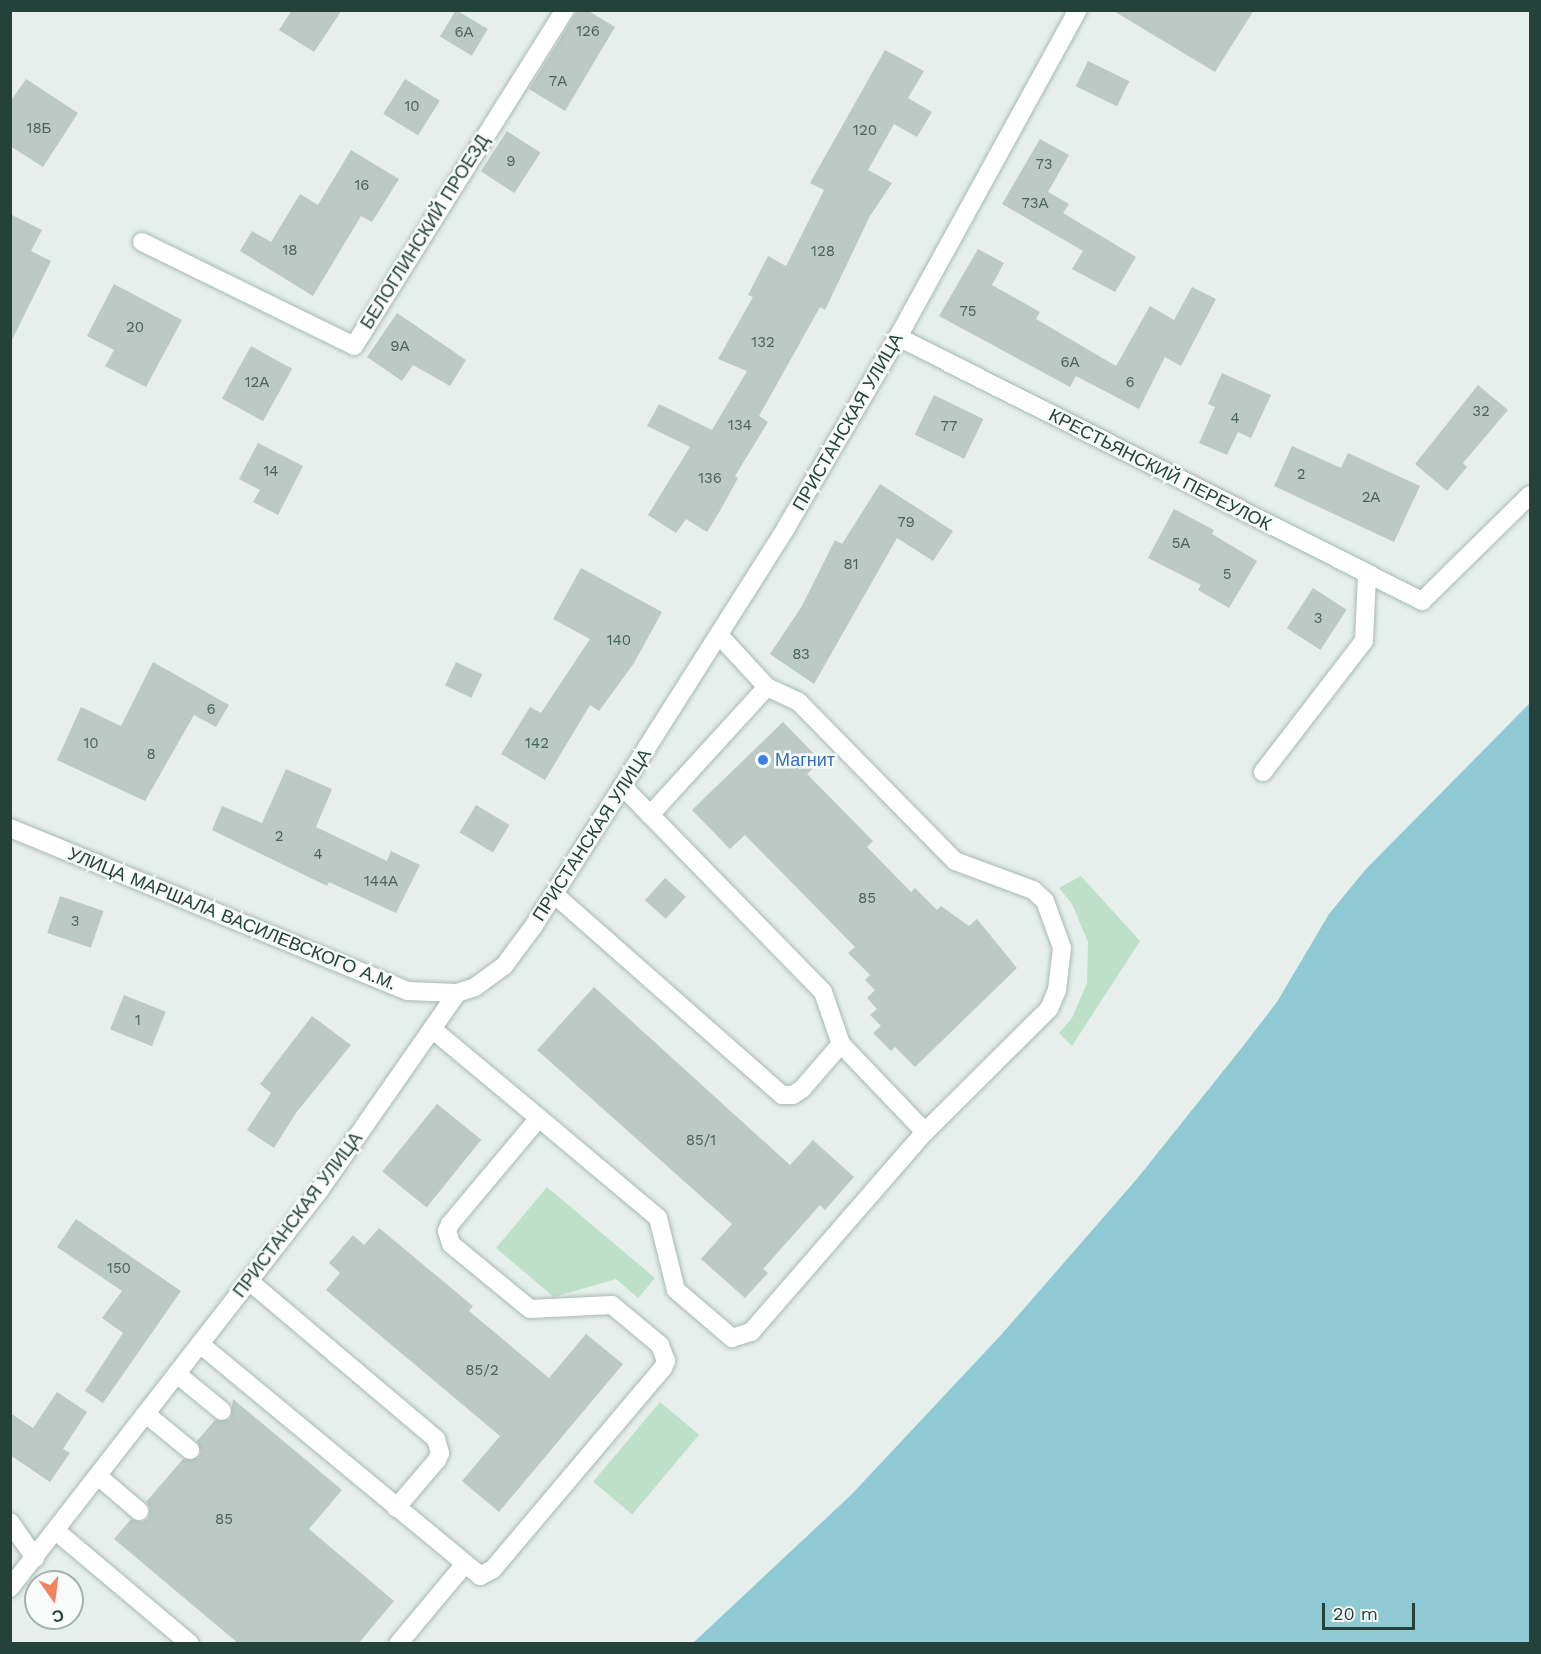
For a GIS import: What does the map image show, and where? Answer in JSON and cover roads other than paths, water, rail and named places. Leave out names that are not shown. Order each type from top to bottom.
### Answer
[{"type":"street","name":"БЕЛОГЛИНСКИЙ ПРОЕЗД","points":[[142,242],[354,346],[565,10]]},
{"type":"street","name":"ПРИСТАНСКАЯ УЛИЦА","points":[[10,1588],[319,1191],[457,993],[476,987],[504,966],[554,894],[719,636],[898,337],[1078,10]]},
{"type":"street","name":"КРЕСТЬЯНСКИЙ ПЕРЕУЛОК","points":[[898,337],[1367,576],[1422,601],[1530,495]]},
{"type":"street","points":[[1263,772],[1364,641],[1367,576]]},
{"type":"street","points":[[432,1029],[658,1218],[676,1290],[732,1338],[751,1332],[925,1132],[1048,1009],[1061,969],[1056,924],[1045,901],[1033,890],[955,861],[799,702],[767,687],[719,636]]},
{"type":"street","points":[[651,815],[767,687]]},
{"type":"street","points":[[623,787],[823,992],[841,1044],[925,1132]]},
{"type":"street","name":"УЛИЦА МАРШАЛА ВАСИЛЕВСКОГО А.М.","points":[[10,828],[408,991],[457,993]]},
{"type":"street","points":[[554,894],[782,1095],[793,1095],[802,1089],[841,1044]]},
{"type":"street","points":[[201,1344],[464,1565],[480,1576],[493,1569],[666,1361],[660,1345],[612,1305],[530,1309],[448,1238],[450,1224],[539,1118]]},
{"type":"street","points":[[249,1281],[436,1438],[441,1454],[396,1509]]},
{"type":"street","points":[[177,1374],[222,1411]]},
{"type":"street","points":[[146,1414],[190,1450]]},
{"type":"street","points":[[98,1476],[139,1511]]},
{"type":"street","points":[[10,1522],[35,1558]]},
{"type":"street","points":[[56,1531],[190,1644]]},
{"type":"street","points":[[398,1644],[464,1565]]},
{"type":"water","points":[[1530,703],[1530,1643],[693,1643],[851,1495],[1001,1335],[1136,1180],[1240,1050],[1277,1002],[1329,914],[1366,869]]},
{"type":"place","name":"Магнит","points":[[763,760]]}]
